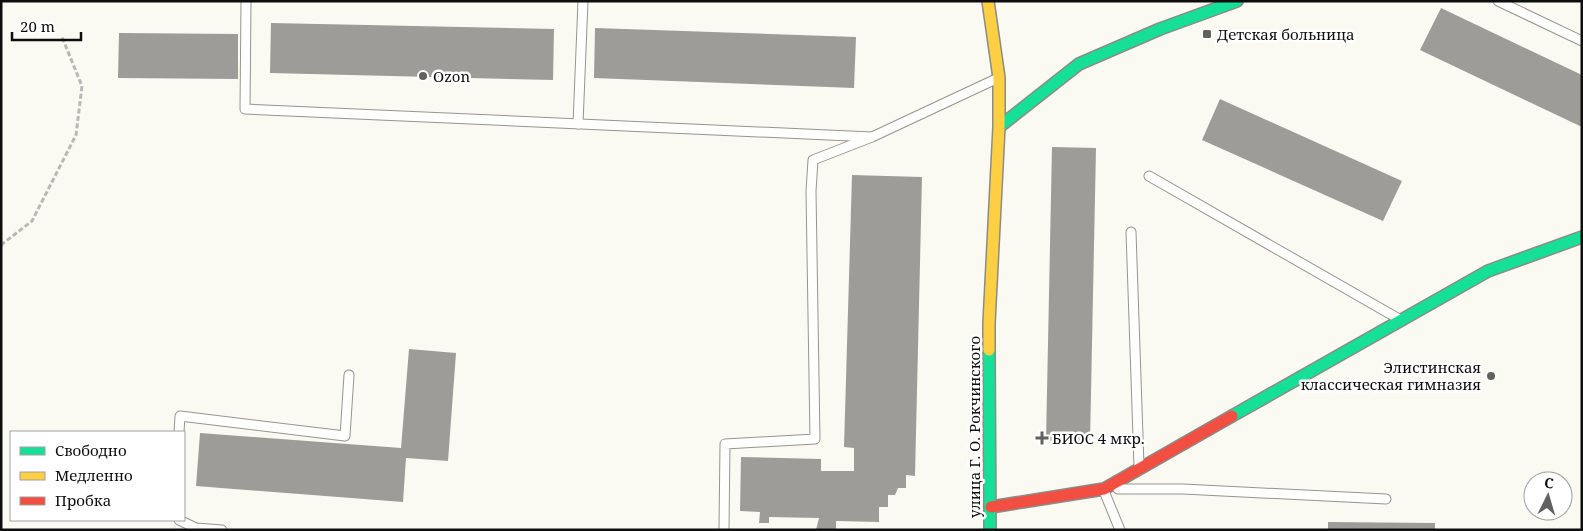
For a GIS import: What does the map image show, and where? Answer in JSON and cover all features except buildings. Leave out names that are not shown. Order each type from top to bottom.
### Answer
[{"type":"street","name":"улица Г. О. Рокчинского","points":[[988,1],[999,78],[999,127],[989,323],[990,530]]},
{"type":"street","points":[[999,127],[1080,64],[1160,29],[1237,1]]},
{"type":"street","points":[[991,508],[1104,489],[1488,271],[1582,237]]},
{"type":"lane","points":[[246,1],[245,110],[872,137]]},
{"type":"lane","points":[[578,124],[583,1]]},
{"type":"lane","points":[[1498,1],[1582,40]]},
{"type":"lane","points":[[724,530],[725,444],[815,439],[811,191],[813,160],[872,137],[999,78]]},
{"type":"lane","points":[[1149,176],[1402,320]]},
{"type":"lane","points":[[1131,232],[1139,469]]},
{"type":"lane","points":[[179,431],[180,416],[345,436],[349,374]]},
{"type":"lane","points":[[1120,530],[1104,489],[1183,489],[1386,499]]},
{"type":"lane","points":[[181,521],[196,528],[222,530]]},
{"type":"path","points":[[1,245],[32,220],[76,135],[82,86],[62,37]]},
{"type":"traffic: fast","points":[[999,127],[1079,64],[1160,29],[1237,1]]},
{"type":"traffic: fast","points":[[1232,416],[1488,271],[1582,237]]},
{"type":"traffic: fast","points":[[989,350],[990,530]]},
{"type":"traffic: slow","points":[[988,1],[999,78],[999,127],[989,350]]},
{"type":"traffic: jam","points":[[991,507],[1104,489],[1232,416]]},
{"type":"place","name":"Детская больница","points":[[1207,34]]},
{"type":"place","name":"Ozon","points":[[423,76]]},
{"type":"place","name":"Элистинская классическая гимназия","points":[[1491,376]]},
{"type":"place","name":"БИОС 4 мкр.","points":[[1042,438]]}]
